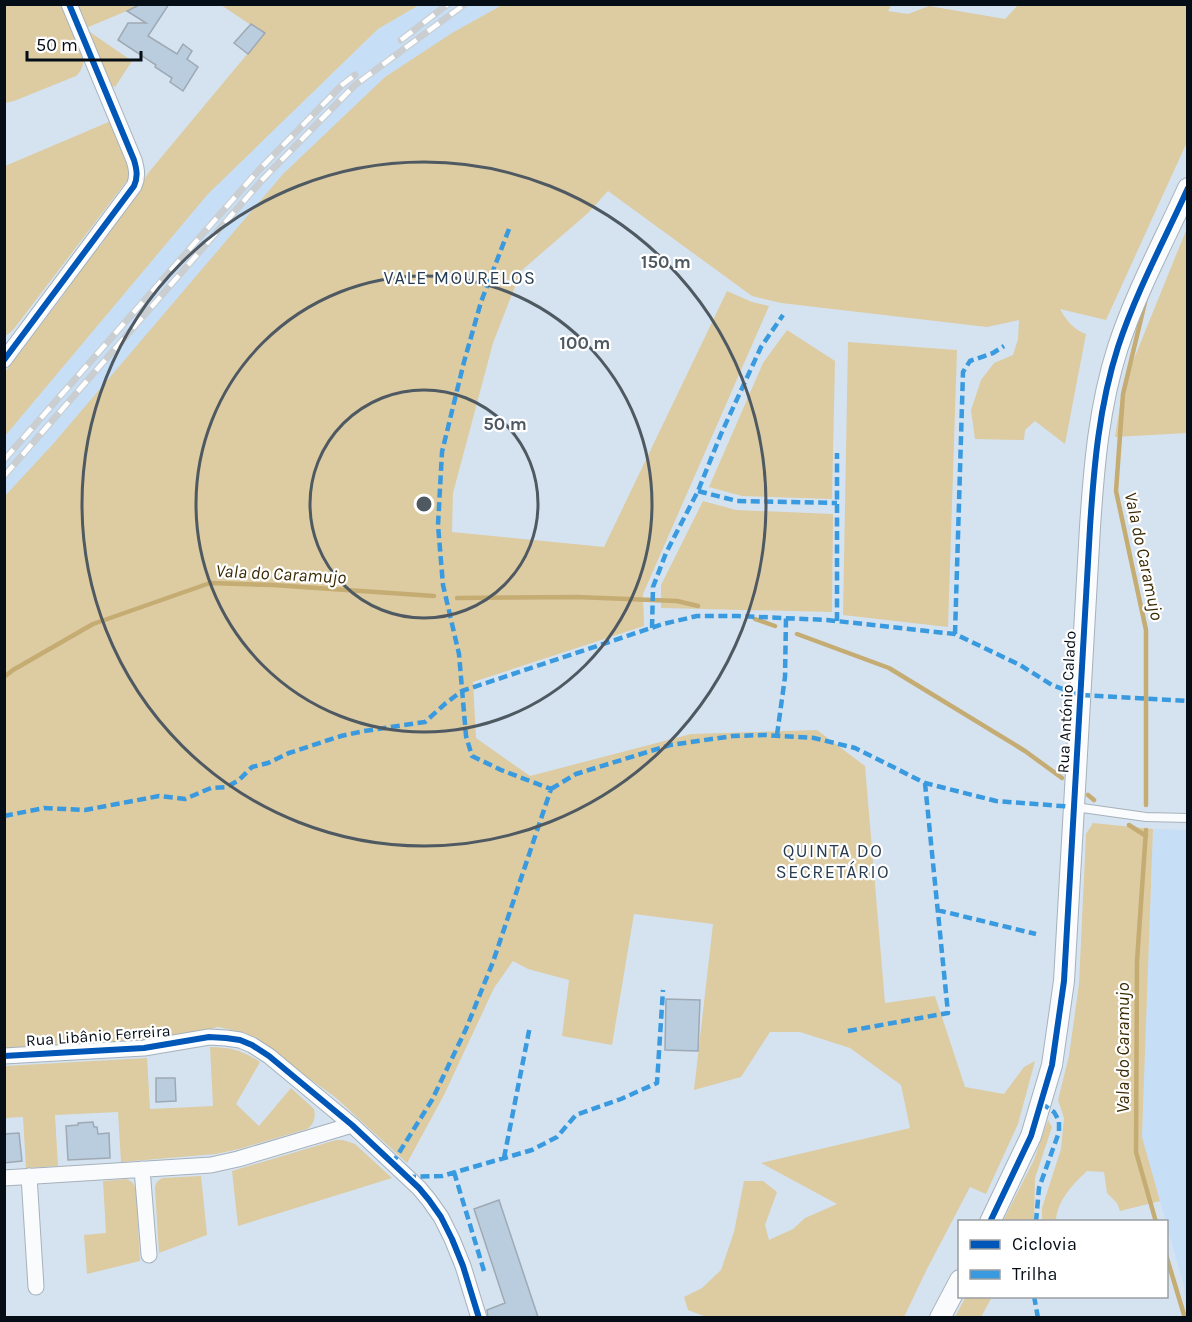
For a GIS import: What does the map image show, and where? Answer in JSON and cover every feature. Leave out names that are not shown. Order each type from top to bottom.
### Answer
[{"type":"street","points":[[6,355],[137,179],[138,170],[69,4]]},
{"type":"street","name":"Rua António Calado","points":[[990,1220],[1031,1136],[1052,1065],[1064,981],[1090,527],[1100,421],[1113,366],[1129,317],[1188,188]]},
{"type":"street","name":"Rua Libânio Ferreira","points":[[4,1056],[144,1048],[209,1037],[240,1040],[252,1045],[269,1056],[352,1125],[419,1188],[441,1217],[452,1239],[464,1266],[479,1317]]},
{"type":"street","points":[[4,1178],[199,1166],[225,1162],[352,1125]]},
{"type":"street","points":[[142,1169],[149,1255]]},
{"type":"street","points":[[29,1176],[36,1287]]},
{"type":"street","points":[[940,1317],[958,1284]]},
{"type":"lane","points":[[1074,807],[1146,817],[1188,818]]},
{"type":"shaded area","points":[[892,4],[888,11],[908,14],[929,6],[1005,19],[1018,5],[1187,5],[1187,142],[1106,320],[1060,309],[1071,324],[1086,334],[1065,444],[1035,421],[1025,430],[1024,440],[975,439],[971,410],[981,380],[994,363],[1013,355],[1018,339],[1019,320],[987,327],[781,303],[752,296],[608,191],[588,213],[521,271],[493,343],[453,493],[452,532],[604,547],[727,291],[752,302],[769,306],[643,594],[644,626],[473,682],[476,738],[530,776],[691,734],[817,730],[865,766],[885,1003],[935,996],[965,1087],[1004,1094],[1024,1067],[1035,1061],[1018,1124],[986,1194],[970,1187],[904,1317],[709,1318],[688,1310],[684,1297],[702,1288],[721,1270],[734,1232],[744,1181],[763,1181],[777,1192],[765,1225],[769,1240],[793,1229],[805,1218],[837,1204],[761,1163],[910,1128],[901,1085],[850,1048],[800,1032],[770,1032],[741,1077],[694,1090],[713,924],[634,914],[612,1045],[562,1036],[569,980],[528,969],[513,961],[494,988],[444,1095],[407,1163],[335,1097],[246,1033],[218,1027],[179,1038],[5,1049],[4,497],[53,444],[283,174],[385,77],[452,33],[502,5]]},
{"type":"shaded area","points":[[4,5],[62,5],[83,54],[83,66],[76,76],[5,103]]},
{"type":"shaded area","points":[[76,5],[141,5],[86,28]]},
{"type":"shaded area","points":[[221,5],[419,5],[378,29],[208,194],[5,436],[5,372],[65,293],[71,278],[104,241],[102,240],[133,201],[149,172],[264,34]]},
{"type":"shaded area","points":[[419,5],[502,5],[452,33],[53,444],[5,497],[5,436],[208,194],[378,29]]},
{"type":"shaded area","points":[[87,30],[132,61],[115,87],[110,85]]},
{"type":"shaded area","points":[[111,121],[132,174],[13,330],[5,335],[5,166]]},
{"type":"shaded area","points":[[1187,228],[1187,433],[1115,437],[1123,386]]},
{"type":"shaded area","points":[[787,330],[835,361],[832,499],[742,496],[709,487],[763,363]]},
{"type":"shaded area","points":[[848,342],[957,350],[948,627],[843,615]]},
{"type":"shaded area","points":[[703,501],[736,510],[833,514],[832,612],[661,608],[661,585]]},
{"type":"shaded area","points":[[1093,823],[1153,829],[1142,1137],[1160,1201],[1120,1211],[1117,1203],[1107,1193],[1104,1172],[1087,1171],[1062,1200],[1056,1220],[1042,1220],[1042,1208],[1061,1149],[1064,1118],[1058,1100],[1069,1056],[1079,984],[1086,834]]},
{"type":"shaded area","points":[[1153,829],[1187,830],[1187,1317],[1184,1287],[1168,1230],[1168,1220],[1165,1220],[1142,1137]]},
{"type":"shaded area","points":[[210,1047],[236,1050],[260,1062],[236,1104],[259,1126],[291,1088],[314,1109],[313,1123],[307,1129],[216,1154],[121,1162],[118,1112],[55,1115],[58,1166],[26,1168],[23,1117],[5,1118],[5,1066],[147,1058],[150,1109],[213,1106]]},
{"type":"shaded area","points":[[1048,1120],[1052,1127],[1035,1178],[1034,1220],[1004,1220],[1034,1160]]},
{"type":"shaded area","points":[[336,1140],[355,1144],[392,1178],[238,1226],[232,1171]]},
{"type":"shaded area","points":[[201,1176],[207,1235],[159,1253],[155,1188],[157,1183],[163,1178]]},
{"type":"shaded area","points":[[127,1179],[136,1189],[140,1261],[87,1274],[84,1235],[106,1233],[103,1181]]},
{"type":"shaded area","points":[[965,1298],[991,1298],[981,1317],[955,1317]]},
{"type":"building","points":[[141,4],[169,4],[148,36],[177,54],[183,44],[192,51],[187,59],[198,67],[183,91],[170,82],[172,78],[155,67],[156,65],[118,40],[128,23],[146,23],[127,11]]},
{"type":"building","points":[[251,24],[265,33],[248,54],[234,43]]},
{"type":"building","points":[[666,999],[700,1000],[698,1051],[665,1050]]},
{"type":"building","points":[[156,1078],[175,1078],[176,1101],[156,1102]]},
{"type":"building","points":[[93,1122],[98,1134],[109,1133],[110,1158],[68,1160],[66,1126]]},
{"type":"building","points":[[19,1133],[22,1161],[4,1163],[4,1134]]},
{"type":"building","points":[[499,1200],[538,1317],[488,1317],[487,1310],[505,1303],[474,1209]]},
{"type":"waterway","name":"Vala do Caramujo","points":[[1146,298],[1123,394],[1116,491],[1146,630],[1146,805]]},
{"type":"waterway","name":"Vala do Caramujo","points":[[4,677],[93,624],[210,583],[434,596]]},
{"type":"waterway","name":"Vala do Caramujo","points":[[457,598],[577,597],[677,601],[698,606]]},
{"type":"waterway","name":"Vala do Caramujo","points":[[755,619],[775,626]]},
{"type":"waterway","name":"Vala do Caramujo","points":[[797,634],[889,668],[1025,751],[1062,778]]},
{"type":"waterway","name":"Vala do Caramujo","points":[[1088,795],[1094,800]]},
{"type":"waterway","name":"Vala do Caramujo","points":[[1129,825],[1146,836]]},
{"type":"waterway","name":"Vala do Caramujo","points":[[1146,830],[1137,961],[1136,1152],[1155,1220]]},
{"type":"waterway","name":"Vala do Caramujo","points":[[1168,1262],[1185,1318]]},
{"type":"railway","points":[[401,40],[448,4]]},
{"type":"railway","points":[[4,476],[263,179],[355,85],[465,4]]},
{"type":"railway","points":[[4,460],[258,171],[342,85],[355,75]]},
{"type":"marked path","points":[[509,229],[481,302],[442,452],[438,525],[443,585],[459,654],[466,736],[472,756],[551,789]]},
{"type":"marked path","points":[[652,628],[653,587],[666,553],[698,491],[761,347],[783,315]]},
{"type":"marked path","points":[[955,634],[963,372],[970,361],[993,353],[1004,346]]},
{"type":"marked path","points":[[837,453],[837,621]]},
{"type":"marked path","points":[[698,491],[737,501],[837,503]]},
{"type":"marked path","points":[[4,816],[44,808],[85,810],[159,796],[185,799],[211,788],[227,787],[239,780],[252,767],[268,763],[289,753],[341,736],[425,722],[462,691],[663,624],[697,616],[827,620],[955,634],[1020,665],[1052,685],[1080,695],[1188,701]]},
{"type":"marked path","points":[[777,735],[785,677],[786,618]]},
{"type":"marked path","points":[[551,789],[576,774],[670,745],[733,736],[765,735],[814,738],[855,748],[925,783],[996,801],[1074,807]]},
{"type":"marked path","points":[[848,1031],[948,1013],[925,783]]},
{"type":"marked path","points":[[392,1164],[432,1100],[466,1029],[493,962],[551,789]]},
{"type":"marked path","points":[[937,910],[1036,934]]},
{"type":"marked path","points":[[407,1177],[442,1176],[532,1150],[557,1137],[576,1115],[657,1083],[663,990]]},
{"type":"marked path","points":[[504,1158],[530,1026]]},
{"type":"marked path","points":[[1036,1220],[1039,1188],[1059,1132],[1059,1121],[1054,1112],[1041,1103]]},
{"type":"marked path","points":[[454,1172],[484,1271]]},
{"type":"marked path","points":[[1034,1298],[1038,1318]]},
{"type":"cycle path","points":[[4,360],[134,186],[136,180],[134,160],[69,4]]},
{"type":"cycle path","points":[[991,1220],[1031,1136],[1052,1065],[1064,981],[1090,527],[1096,459],[1106,391],[1125,327],[1188,188]]},
{"type":"cycle path","points":[[4,1056],[144,1048],[209,1037],[240,1040],[252,1045],[269,1056],[352,1125],[429,1200],[452,1239],[479,1318]]},
{"type":"district","name":"VALE MOURELOS","points":[[460,278]]},
{"type":"district","name":"QUINTA DO SECRETÁRIO","points":[[833,861]]}]
